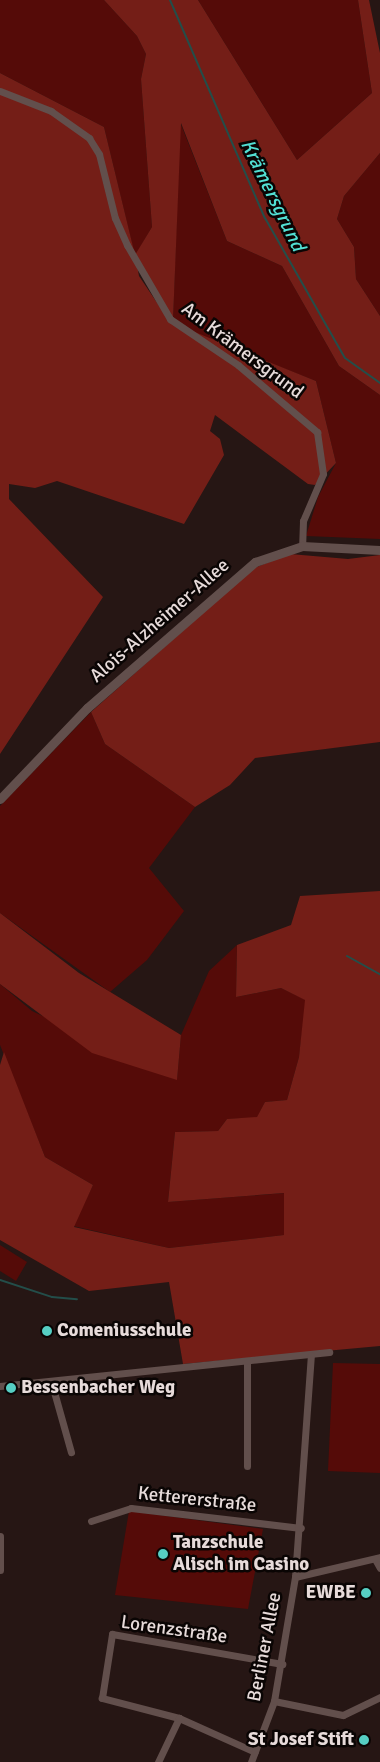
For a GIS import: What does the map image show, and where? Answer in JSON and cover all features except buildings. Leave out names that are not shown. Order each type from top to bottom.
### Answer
[{"type":"street","name":"Am Krämersgrund","points":[[0,91],[51,111],[89,138],[99,154],[115,218],[127,245],[170,319],[238,366],[317,432],[323,474],[303,521],[302,546]]},
{"type":"street","name":"Alois-Alzheimer-Allee","points":[[0,799],[87,708],[236,574],[275,552],[302,546],[380,550]]},
{"type":"street","points":[[0,1386],[312,1356],[328,1352]]},
{"type":"street","name":"Berliner Allee","points":[[250,1762],[274,1701],[296,1576],[301,1528],[312,1356]]},
{"type":"street","points":[[247,1361],[247,1466]]},
{"type":"street","points":[[51,1381],[70,1452]]},
{"type":"street","name":"Kettererstraße","points":[[91,1521],[131,1508],[301,1528]]},
{"type":"street","points":[[0,1536],[0,1570]]},
{"type":"street","points":[[296,1576],[378,1558],[380,1568]]},
{"type":"street","name":"Lorenzstraße","points":[[179,1718],[102,1698],[112,1634],[282,1664]]},
{"type":"street","points":[[274,1701],[343,1715],[380,1697]]},
{"type":"street","points":[[158,1762],[179,1718],[255,1752]]},
{"type":"shaded area","points":[[0,0],[104,0],[137,36],[146,54],[141,79],[152,227],[135,256],[104,127],[0,73]]},
{"type":"shaded area","points":[[104,0],[198,0],[297,160],[372,93],[358,0],[369,0],[380,53],[380,153],[344,196],[337,219],[354,247],[356,279],[380,316],[380,395],[339,366],[282,266],[227,241],[181,123],[173,320],[136,259],[139,276],[170,322],[316,381],[336,463],[315,485],[308,484],[215,415],[210,431],[220,439],[224,455],[184,524],[57,481],[35,488],[9,484],[9,499],[103,597],[0,754],[0,73],[104,127],[135,255],[152,227],[141,79],[146,54],[137,36]]},
{"type":"shaded area","points":[[198,0],[358,0],[372,93],[297,160]]},
{"type":"shaded area","points":[[180,122],[227,241],[282,266],[339,366],[380,395],[380,539],[306,536],[318,497],[336,463],[316,381],[196,334],[173,320]]},
{"type":"shaded area","points":[[380,153],[380,316],[356,279],[354,247],[337,219],[344,196]]},
{"type":"shaded area","points":[[290,554],[348,559],[380,555],[380,742],[255,758],[230,785],[195,807],[105,744],[91,712],[254,568]]},
{"type":"shaded area","points":[[91,712],[105,744],[195,807],[149,868],[184,911],[147,960],[110,992],[0,913],[0,806]]},
{"type":"shaded area","points":[[380,891],[380,1346],[183,1364],[169,1282],[89,1291],[0,1240],[0,1065],[4,1052],[45,1157],[93,1185],[74,1227],[169,1248],[284,1235],[284,1193],[168,1202],[175,1132],[218,1131],[227,1119],[257,1117],[265,1102],[287,1100],[299,1057],[305,1000],[281,988],[236,997],[237,945],[291,925],[300,896]]},
{"type":"shaded area","points":[[0,913],[79,973],[181,1035],[177,1080],[92,1053],[0,984]]},
{"type":"shaded area","points":[[237,945],[236,997],[281,988],[306,1000],[299,1057],[287,1100],[265,1102],[257,1118],[227,1119],[218,1131],[175,1132],[168,1202],[285,1193],[284,1235],[169,1248],[73,1226],[93,1185],[45,1157],[0,1045],[0,984],[32,1011],[177,1079],[181,1035],[209,971]]},
{"type":"shaded area","points":[[0,1245],[27,1262],[16,1281],[0,1271]]},
{"type":"shaded area","points":[[333,1363],[380,1364],[380,1473],[328,1471]]},
{"type":"shaded area","points":[[129,1511],[263,1529],[248,1609],[115,1595]]},
{"type":"waterway","name":"Krämersgrund","points":[[170,0],[265,218],[345,358],[380,383]]},
{"type":"waterway","points":[[347,956],[380,974]]},
{"type":"waterway","points":[[0,1280],[52,1297],[77,1299]]},
{"type":"place","name":"Comeniusschule","points":[[47,1331]]},
{"type":"place","name":"Bessenbacher Weg","points":[[11,1388]]},
{"type":"place","name":"Tanzschule Alisch im Casino","points":[[163,1554]]},
{"type":"place","name":"EWBE","points":[[366,1593]]},
{"type":"place","name":"St Josef Stift","points":[[364,1740]]}]
